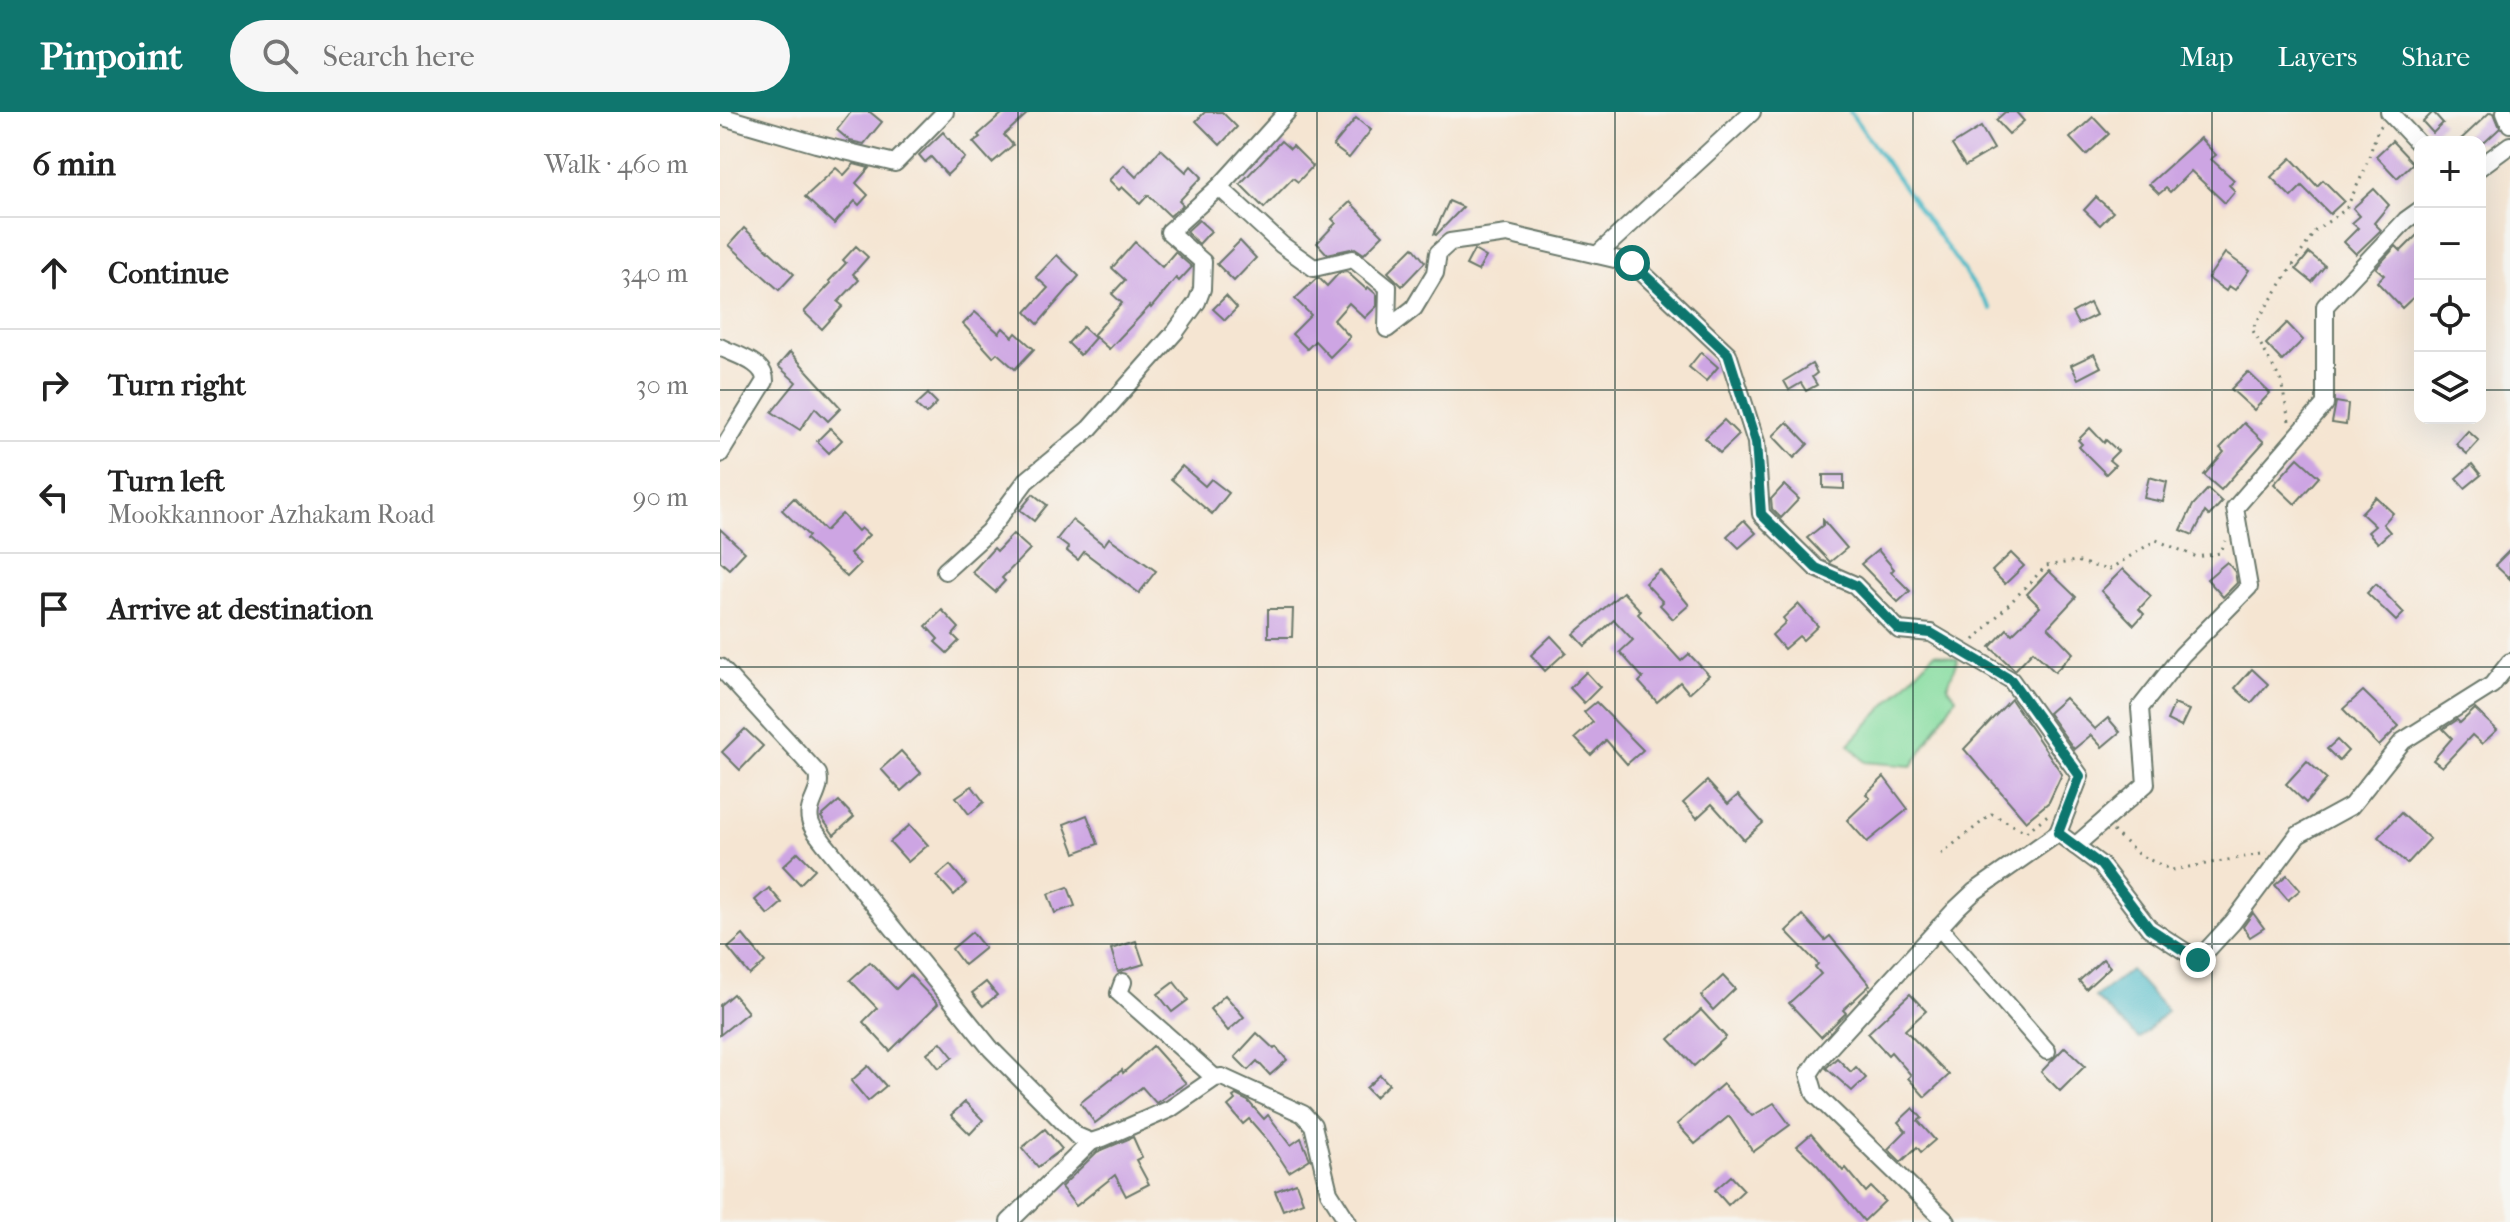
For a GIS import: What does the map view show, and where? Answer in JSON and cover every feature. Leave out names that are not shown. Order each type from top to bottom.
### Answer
[{"type":"street","points":[[720,116],[895,163],[945,112]]},
{"type":"street","points":[[945,571],[988,532],[1026,481],[1089,429],[1176,331],[1197,302],[1202,289],[1203,262],[1169,232],[1219,187],[1287,112]]},
{"type":"street","points":[[1597,255],[1752,112]]},
{"type":"street","points":[[2505,112],[2510,124]]},
{"type":"street","points":[[2391,114],[2414,139]]},
{"type":"street","points":[[2486,163],[2510,145]]},
{"type":"street","points":[[1219,187],[1282,245],[1314,268],[1353,259],[1388,287],[1387,329],[1414,308],[1435,273],[1438,253],[1450,242],[1507,234],[1632,263],[1728,354],[1756,442],[1761,514],[1816,568],[1855,585],[1899,630],[1931,633],[2011,680],[2080,776],[2058,833],[1974,892],[1819,1059],[1809,1074],[1815,1094],[1947,1222]]},
{"type":"street","points":[[2075,846],[2146,784],[2140,708],[2182,655],[2249,587],[2235,508],[2325,404],[2325,306],[2414,214]]},
{"type":"street","points":[[720,347],[761,367],[765,374],[765,381],[720,454]]},
{"type":"street","points":[[2058,833],[2101,865],[2149,928],[2198,960],[2233,922],[2298,835],[2351,806],[2403,741],[2492,685],[2510,662]]},
{"type":"street","points":[[720,667],[818,774],[819,790],[809,814],[810,822],[824,843],[991,1049],[1077,1136],[1091,1142]]},
{"type":"street","points":[[720,694],[732,681]]},
{"type":"street","points":[[1939,927],[2047,1051]]},
{"type":"street","points":[[1123,982],[1119,993],[1215,1078],[1229,1080],[1308,1118],[1313,1125],[1329,1192],[1348,1222]]},
{"type":"street","points":[[1009,1222],[1091,1142],[1170,1109],[1215,1078]]},
{"type":"path","points":[[2293,441],[2281,381],[2252,329],[2315,231],[2346,209],[2365,169],[2378,129],[2391,114]]},
{"type":"path","points":[[1963,651],[2046,566],[2076,561],[2108,570],[2156,540],[2197,557],[2220,553],[2237,520]]},
{"type":"green space","points":[[1935,653],[1958,659],[1947,687],[1956,697],[1912,766],[1865,762],[1849,744]]},
{"type":"water","points":[[2130,970],[2167,1011],[2139,1039],[2095,997]]},
{"type":"building","points":[[851,112],[870,112],[882,122],[864,144],[850,141],[837,130]]},
{"type":"building","points":[[1004,112],[1029,112],[1004,135],[1013,145],[992,163],[973,142]]},
{"type":"building","points":[[1205,112],[1222,112],[1237,127],[1220,145],[1196,121]]},
{"type":"building","points":[[2005,112],[2016,112],[2024,121],[2009,134],[1996,120]]},
{"type":"building","points":[[2433,112],[2443,123],[2433,133],[2423,122]]},
{"type":"building","points":[[2490,112],[2494,113],[2500,128],[2486,141],[2486,136],[2464,136]]},
{"type":"building","points":[[2093,117],[2109,134],[2086,155],[2070,138]]},
{"type":"building","points":[[1356,118],[1371,130],[1349,158],[1333,146]]},
{"type":"building","points":[[1981,127],[1994,149],[1965,166],[1952,145]]},
{"type":"building","points":[[943,132],[965,158],[947,175],[931,157],[925,162],[919,155]]},
{"type":"building","points":[[2200,138],[2216,155],[2211,159],[2234,180],[2229,185],[2235,191],[2225,203],[2191,171],[2170,192],[2166,188],[2159,194],[2149,184]]},
{"type":"building","points":[[1281,141],[1290,149],[1293,146],[1313,166],[1298,182],[1293,178],[1264,208],[1240,184]]},
{"type":"building","points":[[2392,141],[2413,163],[2397,178],[2376,156]]},
{"type":"building","points":[[1161,149],[1186,172],[1191,166],[1202,177],[1179,201],[1183,205],[1170,216],[1148,195],[1140,204],[1122,187],[1119,190],[1109,180],[1124,165],[1136,177]]},
{"type":"building","points":[[2291,158],[2317,186],[2323,180],[2344,201],[2330,214],[2302,186],[2291,197],[2271,177]]},
{"type":"building","points":[[854,164],[869,168],[856,183],[868,195],[859,205],[855,201],[834,224],[805,197],[836,168],[844,175]]},
{"type":"building","points":[[2374,189],[2389,205],[2374,223],[2381,230],[2356,254],[2344,242],[2358,228],[2352,223],[2360,216],[2353,208]]},
{"type":"building","points":[[2096,197],[2113,212],[2100,225],[2084,210]]},
{"type":"building","points":[[1449,201],[1463,207],[1436,235],[1434,234]]},
{"type":"building","points":[[1350,202],[1383,235],[1364,254],[1355,248],[1327,254],[1317,243],[1336,223],[1332,219]]},
{"type":"building","points":[[1199,220],[1211,231],[1199,244],[1186,232]]},
{"type":"building","points":[[744,228],[794,274],[779,290],[729,245]]},
{"type":"building","points":[[2414,238],[2414,297],[2402,308],[2377,282],[2384,275],[2376,268],[2396,246],[2401,251]]},
{"type":"building","points":[[1240,241],[1256,258],[1234,281],[1217,264]]},
{"type":"building","points":[[1135,242],[1162,267],[1175,252],[1192,267],[1179,281],[1176,278],[1151,308],[1109,349],[1093,335],[1122,303],[1112,294],[1125,280],[1112,268]]},
{"type":"building","points":[[856,246],[868,257],[853,274],[859,280],[838,302],[843,306],[822,329],[804,312],[831,283],[829,281],[846,263],[843,260]]},
{"type":"building","points":[[1413,247],[1425,262],[1402,286],[1388,272]]},
{"type":"building","points":[[1474,250],[1486,257],[1478,271],[1466,265]]},
{"type":"building","points":[[2225,253],[2249,270],[2235,290],[2229,286],[2226,291],[2208,278]]},
{"type":"building","points":[[2309,253],[2325,266],[2312,282],[2296,269]]},
{"type":"building","points":[[1057,255],[1079,276],[1038,324],[1026,312],[1048,288],[1036,277]]},
{"type":"building","points":[[1347,272],[1377,295],[1377,306],[1365,318],[1349,303],[1334,320],[1350,337],[1330,357],[1315,341],[1307,349],[1292,334],[1311,315],[1295,299],[1316,279],[1319,278],[1327,286],[1339,273]]},
{"type":"building","points":[[1226,296],[1237,308],[1225,320],[1213,309]]},
{"type":"building","points":[[2090,303],[2096,315],[2078,324],[2072,313]]},
{"type":"building","points":[[975,312],[999,333],[1003,328],[1013,337],[1016,333],[1034,349],[1015,369],[997,353],[993,357],[963,324]]},
{"type":"building","points":[[2287,323],[2303,340],[2282,361],[2266,344]]},
{"type":"building","points":[[1083,327],[1095,338],[1080,355],[1068,343]]},
{"type":"building","points":[[790,352],[841,408],[828,421],[815,408],[800,430],[772,412],[796,382],[778,366]]},
{"type":"building","points":[[1701,352],[1718,367],[1706,381],[1689,367]]},
{"type":"building","points":[[2094,354],[2101,367],[2078,379],[2071,365]]},
{"type":"building","points":[[1812,364],[1817,373],[1812,377],[1817,385],[1806,391],[1801,383],[1789,390],[1784,381]]},
{"type":"building","points":[[2248,372],[2270,393],[2254,410],[2231,389]]},
{"type":"building","points":[[928,394],[937,403],[926,414],[916,405]]},
{"type":"building","points":[[2336,402],[2348,404],[2346,425],[2332,423]]},
{"type":"building","points":[[1724,420],[1739,435],[1720,453],[1705,438]]},
{"type":"building","points":[[1787,422],[1808,444],[1794,458],[1773,436]]},
{"type":"building","points":[[2244,423],[2264,442],[2221,490],[2204,475],[2224,452],[2220,448]]},
{"type":"building","points":[[830,428],[842,440],[829,453],[817,441]]},
{"type":"building","points":[[2090,428],[2104,443],[2106,440],[2118,451],[2109,460],[2115,465],[2106,474],[2079,447],[2082,444],[2078,440]]},
{"type":"building","points":[[2468,431],[2479,441],[2467,454],[2456,444]]},
{"type":"building","points":[[2298,458],[2319,477],[2295,504],[2274,484]]},
{"type":"building","points":[[2472,464],[2481,475],[2465,488],[2456,478]]},
{"type":"building","points":[[1182,466],[1205,486],[1211,479],[1229,493],[1212,514],[1171,479]]},
{"type":"building","points":[[1823,475],[1844,475],[1844,489],[1823,488]]},
{"type":"building","points":[[2149,477],[2167,482],[2163,502],[2144,498]]},
{"type":"building","points":[[1784,485],[1799,499],[1781,518],[1772,509],[1771,499]]},
{"type":"building","points":[[2208,489],[2222,502],[2209,516],[2205,512],[2193,535],[2181,530],[2193,505]]},
{"type":"building","points":[[1033,494],[1047,505],[1034,521],[1020,510]]},
{"type":"building","points":[[2376,497],[2393,513],[2383,524],[2390,532],[2378,543],[2368,532],[2375,526],[2361,513]]},
{"type":"building","points":[[794,498],[825,531],[842,514],[858,531],[861,528],[869,535],[850,554],[860,564],[847,577],[806,539],[809,536],[782,510]]},
{"type":"building","points":[[1072,520],[1104,545],[1109,538],[1156,571],[1139,593],[1084,552],[1078,560],[1067,551],[1069,548],[1057,539]]},
{"type":"building","points":[[1744,520],[1756,533],[1739,548],[1727,536]]},
{"type":"building","points":[[1823,520],[1847,548],[1830,562],[1807,538],[1823,525]]},
{"type":"building","points":[[720,529],[745,552],[729,569],[720,561]]},
{"type":"building","points":[[1013,534],[1030,549],[1002,578],[1005,581],[995,592],[972,572],[994,548],[997,551]]},
{"type":"building","points":[[1878,550],[1894,569],[1891,572],[1910,591],[1898,602],[1861,564]]},
{"type":"building","points":[[2510,550],[2510,579],[2495,565]]},
{"type":"building","points":[[2011,553],[2024,566],[2005,584],[1992,571]]},
{"type":"building","points":[[2227,562],[2235,572],[2237,583],[2223,597],[2207,579]]},
{"type":"building","points":[[2123,569],[2151,596],[2139,609],[2144,614],[2134,625],[2101,591]]},
{"type":"building","points":[[1660,570],[1689,605],[1673,619],[1660,605],[1663,602],[1645,583]]},
{"type":"building","points":[[2049,571],[2076,597],[2048,627],[2073,653],[2055,672],[2033,651],[2015,670],[1990,647],[2007,629],[2012,634],[2040,607],[2027,594]]},
{"type":"building","points":[[2376,584],[2404,613],[2396,621],[2367,593]]},
{"type":"building","points":[[1623,592],[1641,611],[1638,614],[1681,661],[1689,654],[1709,675],[1689,693],[1680,682],[1657,702],[1639,682],[1643,678],[1620,652],[1633,640],[1614,620],[1585,646],[1574,634]]},
{"type":"building","points":[[1798,604],[1818,626],[1803,640],[1799,636],[1784,649],[1772,635],[1786,622],[1783,618]]},
{"type":"building","points":[[1268,609],[1293,609],[1292,637],[1268,637]]},
{"type":"building","points":[[942,610],[959,628],[953,635],[959,641],[947,653],[935,642],[938,639],[926,626]]},
{"type":"building","points":[[1551,636],[1566,652],[1545,671],[1531,655]]},
{"type":"building","points":[[2252,669],[2268,684],[2251,703],[2235,688]]},
{"type":"building","points":[[1586,672],[1600,687],[1584,703],[1570,688]]},
{"type":"building","points":[[2363,691],[2399,726],[2379,746],[2343,709]]},
{"type":"building","points":[[2065,698],[2095,729],[2108,718],[2120,732],[2102,747],[2091,735],[2074,749],[2048,713]]},
{"type":"building","points":[[2011,699],[2062,774],[2049,802],[2026,821],[1964,749]]},
{"type":"building","points":[[1596,702],[1643,750],[1627,764],[1606,740],[1591,755],[1575,738],[1593,722],[1584,712]]},
{"type":"building","points":[[2174,704],[2189,710],[2181,727],[2167,720]]},
{"type":"building","points":[[2475,709],[2497,730],[2482,744],[2472,735],[2442,767],[2433,760],[2452,738],[2443,729],[2457,720],[2460,723]]},
{"type":"building","points":[[745,729],[763,746],[740,770],[722,752]]},
{"type":"building","points":[[2337,740],[2348,751],[2339,761],[2327,749]]},
{"type":"building","points":[[901,751],[921,773],[901,791],[881,769]]},
{"type":"building","points":[[2307,761],[2327,779],[2306,803],[2286,784]]},
{"type":"building","points":[[1884,777],[1908,809],[1867,842],[1847,820],[1870,798],[1866,794]]},
{"type":"building","points":[[1707,781],[1728,804],[1738,795],[1763,823],[1744,840],[1712,804],[1697,818],[1683,803]]},
{"type":"building","points":[[972,786],[984,802],[969,814],[956,797]]},
{"type":"building","points":[[839,801],[854,817],[834,835],[821,817]]},
{"type":"building","points":[[2401,813],[2430,839],[2407,864],[2378,837]]},
{"type":"building","points":[[1087,815],[1098,844],[1075,853],[1064,824]]},
{"type":"building","points":[[910,825],[928,845],[908,862],[890,842]]},
{"type":"building","points":[[798,852],[815,869],[800,884],[783,866]]},
{"type":"building","points":[[950,865],[966,884],[954,895],[937,876]]},
{"type":"building","points":[[2287,875],[2300,890],[2288,900],[2275,885]]},
{"type":"building","points":[[1068,887],[1075,906],[1055,913],[1048,894]]},
{"type":"building","points":[[769,888],[782,903],[768,915],[755,900]]},
{"type":"building","points":[[2253,913],[2264,928],[2250,937],[2243,927]]},
{"type":"building","points":[[1803,915],[1825,940],[1830,936],[1870,985],[1843,1010],[1846,1013],[1821,1037],[1789,1003],[1821,974],[1815,967],[1818,964],[1786,931]]},
{"type":"building","points":[[972,932],[985,948],[964,965],[952,949]]},
{"type":"building","points":[[743,935],[765,962],[750,975],[728,948]]},
{"type":"building","points":[[1136,941],[1144,964],[1118,972],[1111,949]]},
{"type":"building","points":[[2103,959],[2110,967],[2086,989],[2079,981]]},
{"type":"building","points":[[870,962],[896,989],[910,975],[938,1004],[890,1051],[863,1022],[877,1008],[850,980]]},
{"type":"building","points":[[1723,976],[1735,989],[1713,1010],[1701,996]]},
{"type":"building","points":[[986,982],[997,995],[983,1006],[972,993]]},
{"type":"building","points":[[1174,982],[1188,1000],[1172,1012],[1158,994]]},
{"type":"building","points":[[733,994],[748,1012],[720,1035],[720,1005]]},
{"type":"building","points":[[1910,994],[1926,1011],[1905,1030],[1949,1075],[1925,1097],[1891,1052],[1888,1055],[1868,1033]]},
{"type":"building","points":[[1225,995],[1244,1017],[1228,1031],[1210,1009]]},
{"type":"building","points":[[1701,1010],[1726,1037],[1694,1066],[1669,1039]]},
{"type":"building","points":[[1257,1033],[1287,1060],[1270,1075],[1257,1061],[1248,1070],[1235,1057]]},
{"type":"building","points":[[941,1042],[953,1057],[939,1068],[927,1053]]},
{"type":"building","points":[[1153,1046],[1186,1083],[1156,1103],[1142,1087],[1095,1123],[1080,1103],[1122,1070],[1123,1073]]},
{"type":"building","points":[[2065,1047],[2085,1066],[2060,1091],[2041,1072]]},
{"type":"building","points":[[1837,1058],[1851,1072],[1856,1067],[1866,1078],[1852,1091],[1826,1068]]},
{"type":"building","points":[[868,1066],[886,1086],[868,1101],[851,1081]]},
{"type":"building","points":[[1380,1075],[1389,1084],[1375,1097],[1366,1088]]},
{"type":"building","points":[[1723,1084],[1752,1116],[1774,1103],[1790,1125],[1753,1152],[1729,1116],[1695,1144],[1677,1124]]},
{"type":"building","points":[[1236,1095],[1248,1101],[1264,1119],[1268,1115],[1291,1145],[1301,1138],[1310,1159],[1289,1172],[1249,1119],[1243,1124],[1228,1106]]},
{"type":"building","points":[[965,1102],[983,1120],[970,1134],[951,1115]]},
{"type":"building","points":[[1913,1108],[1922,1118],[1918,1121],[1935,1140],[1921,1152],[1917,1147],[1901,1162],[1888,1149],[1906,1131],[1898,1122]]},
{"type":"building","points":[[1045,1129],[1062,1149],[1038,1167],[1022,1148]]},
{"type":"building","points":[[1811,1134],[1866,1192],[1871,1187],[1885,1201],[1864,1221],[1797,1146]]},
{"type":"building","points":[[1133,1137],[1142,1157],[1136,1160],[1149,1184],[1126,1196],[1115,1175],[1076,1206],[1061,1187],[1097,1152]]},
{"type":"building","points":[[1731,1176],[1744,1190],[1728,1205],[1715,1190]]},
{"type":"building","points":[[1296,1183],[1303,1202],[1283,1210],[1275,1191]]},
{"type":"waterway","points":[[1850,112],[1991,309]]},
{"type":"route","points":[[1632,263],[1728,354],[1756,442],[1761,514],[1816,568],[1855,585],[1899,630],[1931,633],[2011,680],[2080,776],[2058,833],[2101,865],[2149,928],[2198,960]]}]
